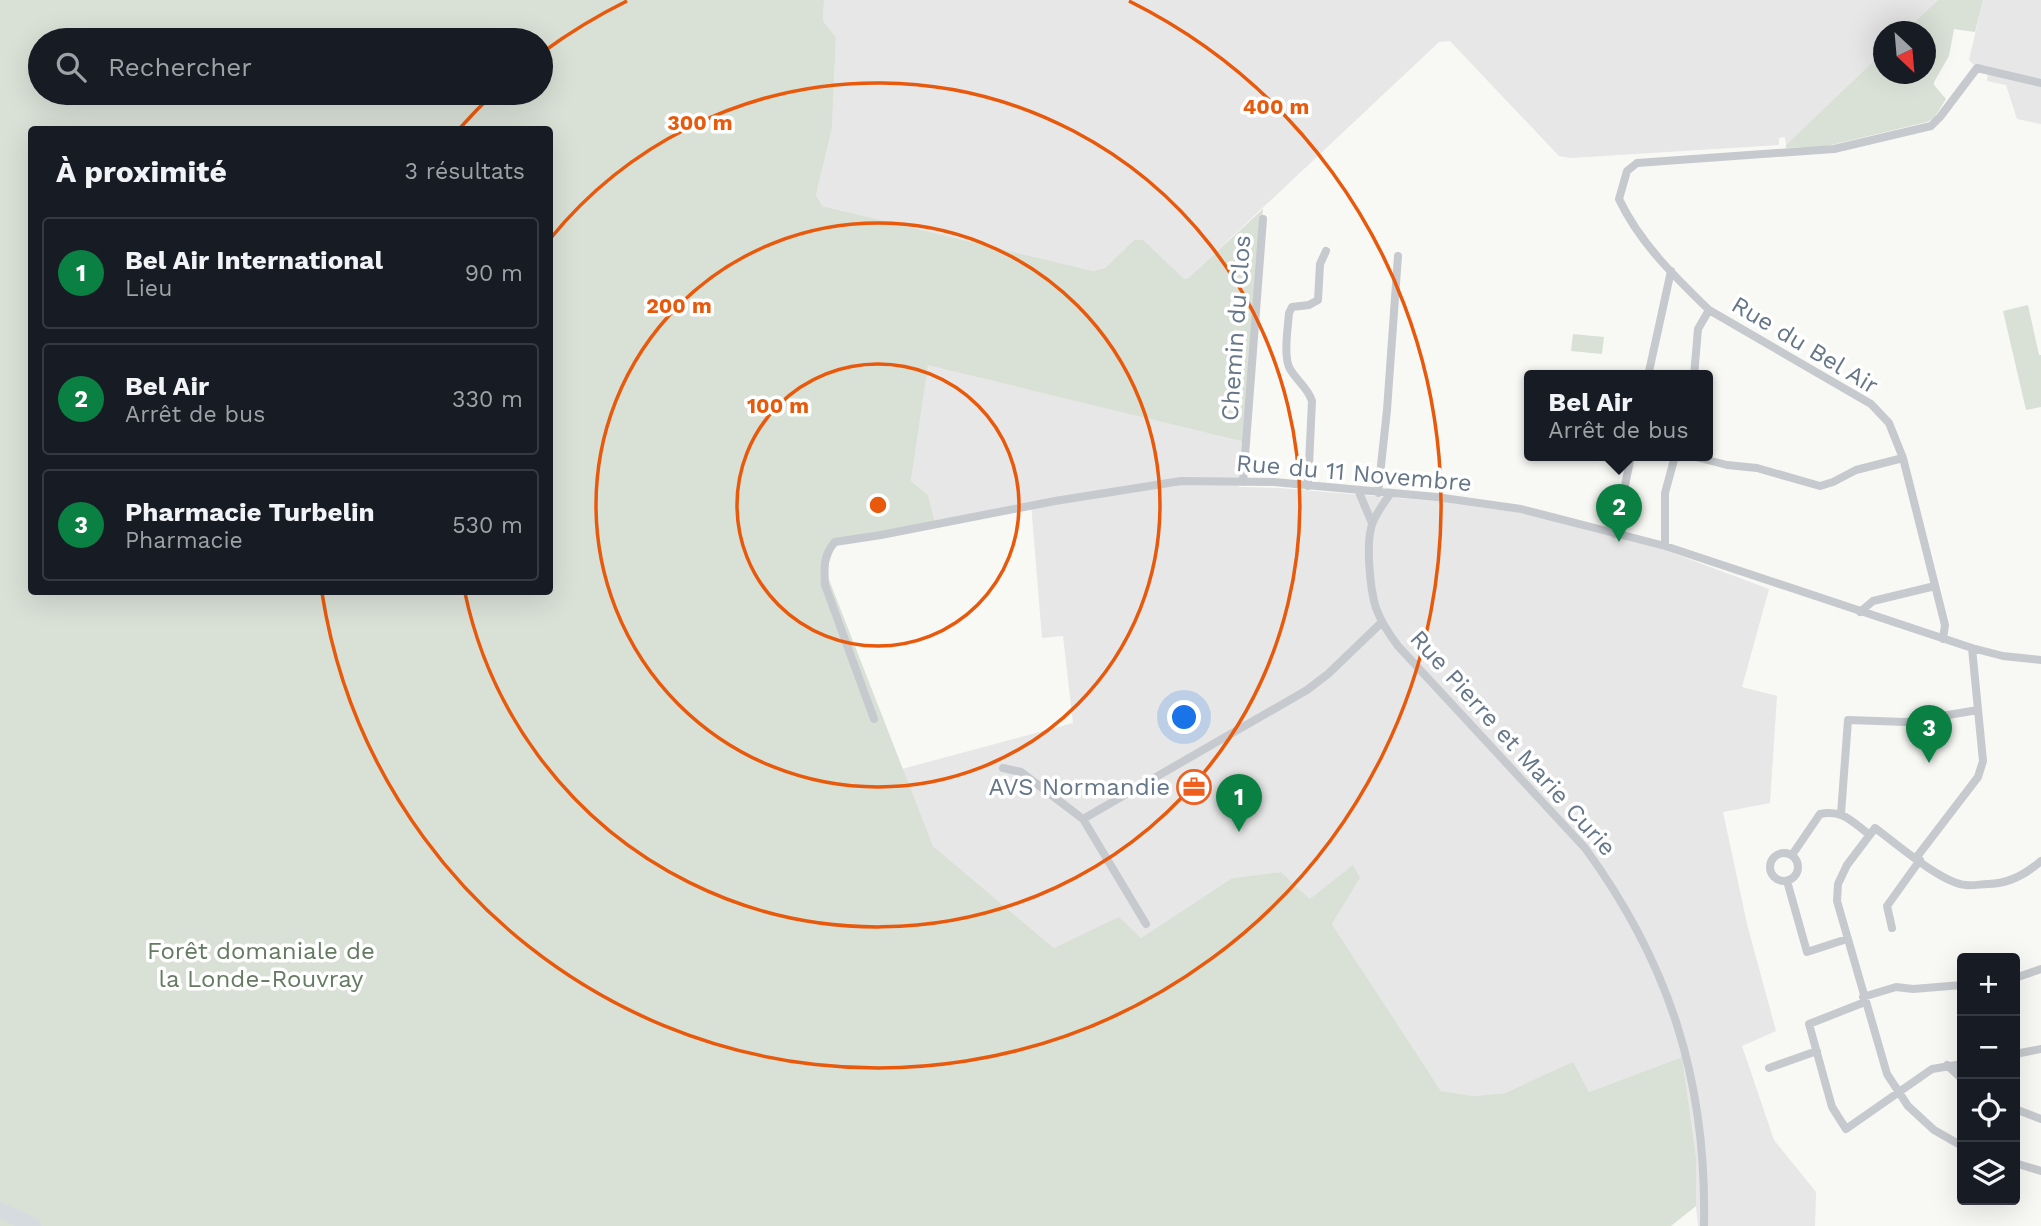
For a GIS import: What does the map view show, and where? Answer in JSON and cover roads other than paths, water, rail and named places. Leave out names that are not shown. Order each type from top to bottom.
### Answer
[{"type":"highway","points":[[0,1210],[33,1226]]},
{"type":"street","points":[[1709,310],[1671,271],[1629,219],[1619,199],[1627,171],[1637,163],[1834,149],[1931,126],[1977,68],[2041,83]]},
{"type":"street","name":"Chemin du Clos","points":[[1243,481],[1264,219]]},
{"type":"street","points":[[1308,486],[1312,401],[1310,393],[1290,370],[1287,361],[1289,313],[1293,307],[1309,305],[1318,300],[1320,264],[1325,251]]},
{"type":"street","points":[[1378,493],[1398,256]]},
{"type":"street","points":[[1649,370],[1671,271]]},
{"type":"street","name":"Rue du Bel Air","points":[[1695,370],[1698,329],[1709,310],[1871,404],[1889,423],[1903,458],[1945,625],[1943,639]]},
{"type":"street","points":[[1711,461],[1757,468],[1820,485],[1833,482],[1856,470],[1903,458]]},
{"type":"street","points":[[1615,534],[1630,461]]},
{"type":"street","points":[[1665,547],[1665,493],[1674,461]]},
{"type":"street","name":"Rue du 11 Novembre","points":[[874,719],[825,585],[825,559],[827,551],[835,542],[1055,501],[1181,481],[1274,482],[1436,497],[1521,509],[1665,547],[1972,649],[2041,660]]},
{"type":"street","name":"Rue Pierre et Marie Curie","points":[[1358,491],[1372,523]]},
{"type":"street","name":"Rue Pierre et Marie Curie","points":[[1390,494],[1372,523],[1369,551],[1372,590],[1382,622],[1398,646],[1585,848],[1629,913],[1674,1011],[1687,1056],[1697,1104],[1703,1155],[1704,1226]]},
{"type":"street","points":[[1860,612],[1873,601],[1935,586]]},
{"type":"street","points":[[1083,819],[1307,690],[1328,674],[1382,622]]},
{"type":"street","points":[[1892,928],[1886,906],[1978,778],[1983,761],[1972,649]]},
{"type":"street","points":[[1842,814],[1848,720],[1906,722],[1978,710]]},
{"type":"street","points":[[1003,768],[1021,772],[1083,819],[1146,924]]},
{"type":"street","points":[[1792,855],[1820,814],[1842,814],[1870,835]]},
{"type":"street","points":[[1957,1143],[1934,1130],[1908,1106],[1887,1074],[1837,901],[1838,884],[1847,865],[1875,828],[1948,880],[1965,885],[1995,884],[2010,880],[2041,861]]},
{"type":"street","points":[[1779,854],[1792,855],[1798,862],[1795,876],[1787,881],[1774,877],[1770,864],[1779,854]]},
{"type":"street","points":[[1787,881],[1807,952],[1847,939]]},
{"type":"street","points":[[2020,976],[2041,969]]},
{"type":"street","points":[[1957,985],[1913,989],[1896,987],[1809,1024],[1832,1107],[1846,1129],[1932,1069],[1957,1064]]},
{"type":"street","points":[[2020,1053],[2041,1049]]},
{"type":"street","points":[[1769,1069],[1817,1051]]},
{"type":"street","points":[[1947,1065],[1957,1074]]},
{"type":"street","points":[[2020,1111],[2041,1119]]},
{"type":"street","points":[[2020,1165],[2041,1171]]},
{"type":"place","name":"Bel Air","points":[[1619,542]]},
{"type":"place","name":"Pharmacie Turbelin","points":[[1929,763]]},
{"type":"place","name":"AVS Normandie","points":[[1194,787]]},
{"type":"place","name":"Bel Air International","points":[[1239,832]]},
{"type":"park label","name":"Forêt domaniale de la Londe-Rouvray","points":[[261,965]]}]
